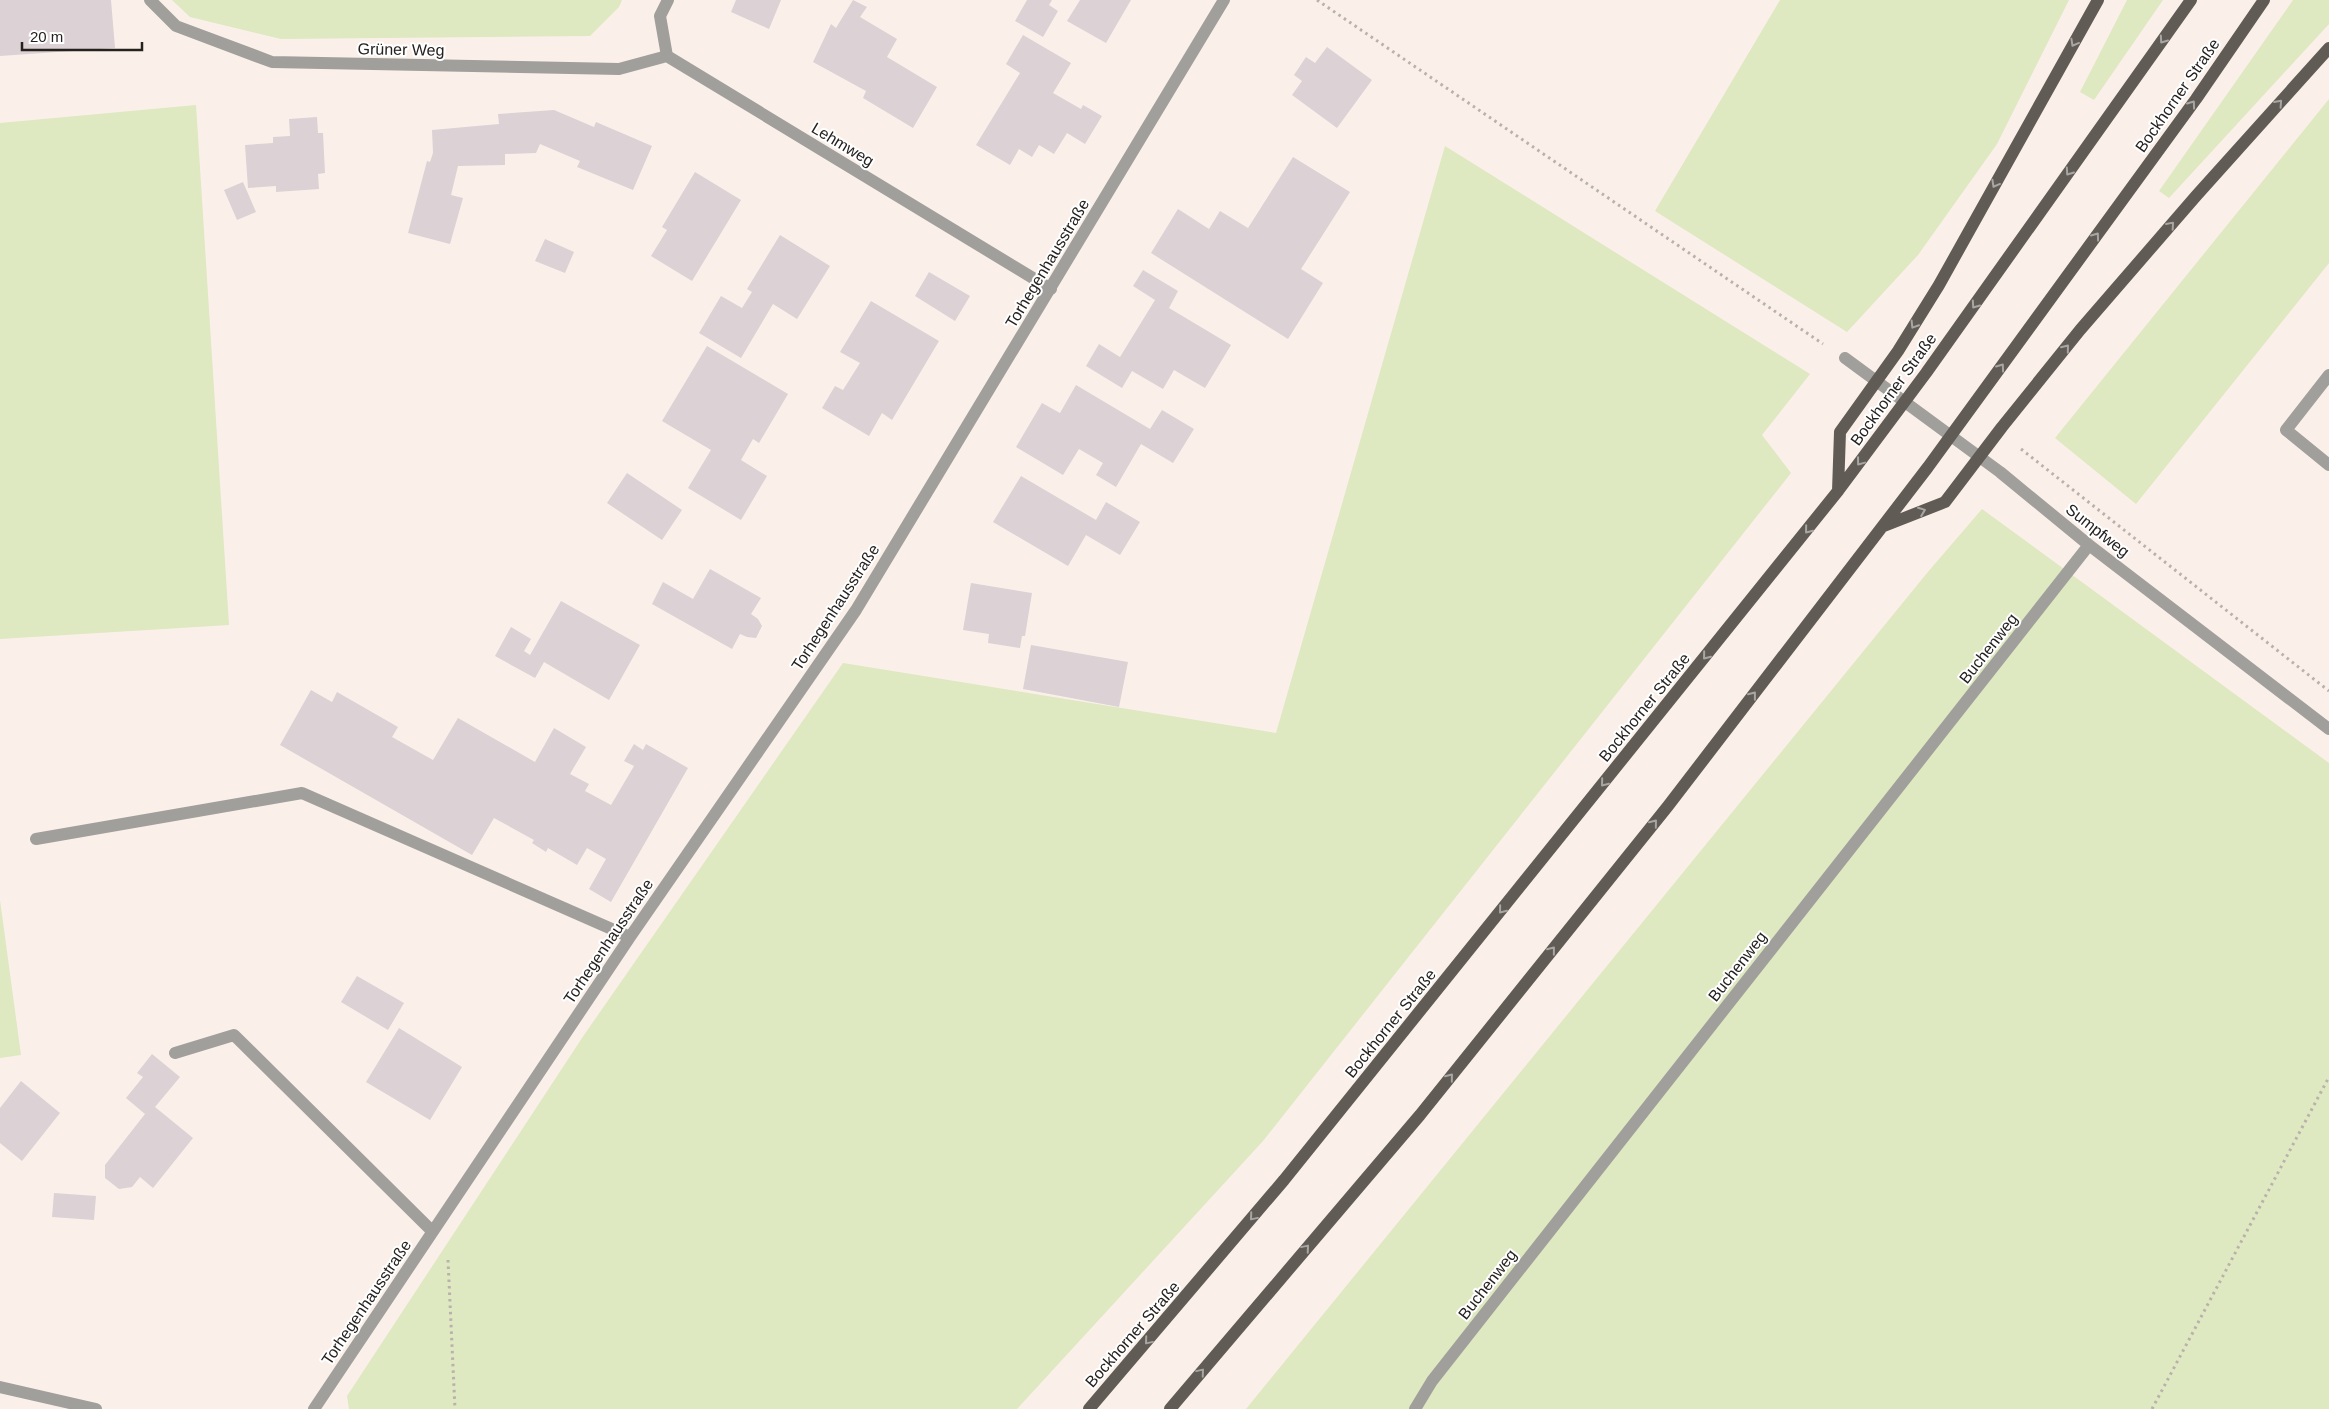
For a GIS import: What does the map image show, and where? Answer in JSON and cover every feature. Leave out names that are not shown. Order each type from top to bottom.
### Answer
[{"type":"main road","points":[[1838,492],[1840,432],[1898,351],[1938,286],[2098,0]]},
{"type":"main road","name":"Bockhorner Straße","points":[[1089,1409],[1284,1180],[1838,492],[1926,373],[2191,0]]},
{"type":"main road","name":"Bockhorner Straße","points":[[1170,1409],[1420,1115],[1668,806],[1928,467],[2196,99],[2264,0]]},
{"type":"main road","points":[[1883,526],[1945,502],[2080,330],[2196,196],[2329,48]]},
{"type":"street","name":"Grüner Weg","points":[[150,0],[176,26],[272,62],[619,69],[667,56]]},
{"type":"street","points":[[667,56],[660,16],[668,0]]},
{"type":"street","name":"Torhegenhausstraße","points":[[314,1409],[630,937],[856,610],[1224,0]]},
{"type":"street","name":"Lehmweg","points":[[667,56],[1051,289]]},
{"type":"street","name":"Sumpfweg","points":[[1845,358],[2000,472],[2089,545],[2329,729]]},
{"type":"street","points":[[2329,375],[2286,430],[2329,465]]},
{"type":"street","name":"Buchenweg","points":[[1414,1409],[1438,1373],[2089,545]]},
{"type":"street","points":[[36,839],[302,792],[630,937]]},
{"type":"street","points":[[174,1053],[234,1035],[432,1231]]},
{"type":"street","points":[[0,1387],[96,1409]]},
{"type":"path","points":[[1317,0],[1845,358]]},
{"type":"path","points":[[2022,449],[2329,691]]},
{"type":"path","points":[[2152,1409],[2329,1078]]},
{"type":"path","points":[[445,1212],[455,1409]]},
{"type":"green space","points":[[172,0],[622,0],[619,7],[590,36],[281,39],[190,17]]},
{"type":"green space","points":[[1780,0],[2069,0],[1997,144],[1918,255],[1847,332],[1655,211]]},
{"type":"green space","points":[[2127,0],[2163,0],[2094,100],[2080,92]]},
{"type":"green space","points":[[2293,0],[2329,0],[2329,24],[2169,198],[2159,191]]},
{"type":"green space","points":[[2329,99],[2329,263],[2136,504],[2055,438]]},
{"type":"green space","points":[[196,105],[229,625],[0,639],[0,123]]},
{"type":"green space","points":[[1445,146],[1810,374],[1762,435],[1791,473],[1263,1141],[1017,1409],[349,1409],[347,1396],[584,1035],[843,663],[1276,733]]},
{"type":"green space","points":[[1982,509],[2329,763],[2329,1409],[1246,1409],[1927,573]]},
{"type":"green space","points":[[0,900],[21,1055],[0,1058]]},
{"type":"building","points":[[0,0],[111,0],[115,48],[0,56]]},
{"type":"building","points":[[736,0],[781,0],[769,29],[731,12]]},
{"type":"building","points":[[853,0],[867,7],[860,17],[897,39],[887,57],[937,87],[913,128],[863,98],[866,91],[813,62],[831,24],[836,28]]},
{"type":"building","points":[[1027,0],[1052,0],[1049,5],[1058,11],[1043,37],[1015,21]]},
{"type":"building","points":[[1080,0],[1131,0],[1106,43],[1067,21]]},
{"type":"building","points":[[1023,35],[1071,63],[1053,93],[1081,109],[1083,105],[1102,116],[1085,144],[1067,133],[1054,154],[1039,145],[1032,157],[1019,149],[1010,165],[976,145],[1020,73],[1006,64]]},
{"type":"building","points":[[1327,47],[1372,80],[1337,128],[1292,95],[1302,81],[1294,75],[1306,57],[1315,63]]},
{"type":"building","points":[[554,110],[594,127],[596,122],[652,146],[633,190],[577,167],[580,161],[540,144],[536,153],[505,154],[505,165],[458,166],[451,195],[463,198],[450,244],[408,233],[427,161],[430,162],[433,153],[432,130],[499,124],[498,114]]},
{"type":"building","points":[[317,117],[318,133],[323,133],[325,173],[318,174],[319,189],[276,192],[276,186],[248,188],[245,145],[273,143],[273,137],[290,136],[289,119]]},
{"type":"building","points":[[1293,157],[1350,192],[1301,269],[1323,283],[1288,339],[1151,253],[1178,209],[1209,229],[1220,211],[1248,228]]},
{"type":"building","points":[[695,172],[741,200],[692,281],[651,256],[667,230],[662,227]]},
{"type":"building","points":[[243,182],[256,212],[237,220],[224,190]]},
{"type":"building","points":[[780,235],[830,266],[797,319],[773,304],[741,358],[699,333],[721,296],[742,308],[752,292],[747,289]]},
{"type":"building","points":[[545,239],[574,252],[565,273],[535,261]]},
{"type":"building","points":[[1143,270],[1178,291],[1169,308],[1231,345],[1205,388],[1174,370],[1163,389],[1132,371],[1122,388],[1086,366],[1099,344],[1120,357],[1155,300],[1133,286]]},
{"type":"building","points":[[929,272],[970,296],[955,321],[915,296]]},
{"type":"building","points":[[871,301],[939,341],[892,420],[882,413],[869,436],[822,408],[835,386],[843,390],[860,363],[840,352]]},
{"type":"building","points":[[707,346],[788,394],[759,443],[753,439],[741,460],[767,476],[741,520],[688,488],[711,450],[662,421]]},
{"type":"building","points":[[1076,385],[1150,429],[1162,410],[1194,429],[1173,463],[1141,444],[1116,487],[1096,475],[1103,463],[1079,449],[1063,475],[1016,447],[1042,403],[1060,413]]},
{"type":"building","points":[[627,473],[682,510],[662,540],[607,503]]},
{"type":"building","points":[[1021,476],[1096,520],[1106,502],[1140,522],[1120,555],[1086,535],[1068,566],[993,522]]},
{"type":"building","points":[[710,569],[761,598],[751,614],[758,619],[762,626],[756,638],[740,634],[732,649],[652,604],[663,582],[693,599]]},
{"type":"building","points":[[971,583],[1032,593],[1025,636],[1022,636],[1020,648],[988,643],[989,634],[963,630]]},
{"type":"building","points":[[561,601],[640,645],[609,700],[544,662],[535,678],[495,656],[511,627],[531,639],[524,651],[530,655]]},
{"type":"building","points":[[1031,645],[1128,662],[1119,707],[1023,689]]},
{"type":"building","points":[[311,690],[332,702],[337,692],[398,727],[392,737],[433,760],[458,718],[535,762],[554,728],[586,747],[570,774],[589,784],[585,791],[611,805],[634,766],[624,761],[634,744],[643,750],[646,744],[688,768],[611,902],[589,889],[606,859],[587,848],[577,865],[548,848],[546,852],[532,843],[534,840],[494,818],[472,855],[280,745]]},
{"type":"building","points":[[357,976],[404,1003],[388,1030],[341,1002]]},
{"type":"building","points":[[399,1028],[462,1067],[430,1120],[366,1082]]},
{"type":"building","points":[[152,1054],[180,1077],[155,1107],[193,1138],[153,1188],[140,1177],[132,1187],[119,1189],[105,1178],[105,1165],[145,1114],[126,1098],[143,1077],[137,1073]]},
{"type":"building","points":[[21,1081],[60,1113],[22,1161],[0,1143],[0,1108]]},
{"type":"building","points":[[54,1193],[96,1196],[94,1220],[52,1217]]}]
